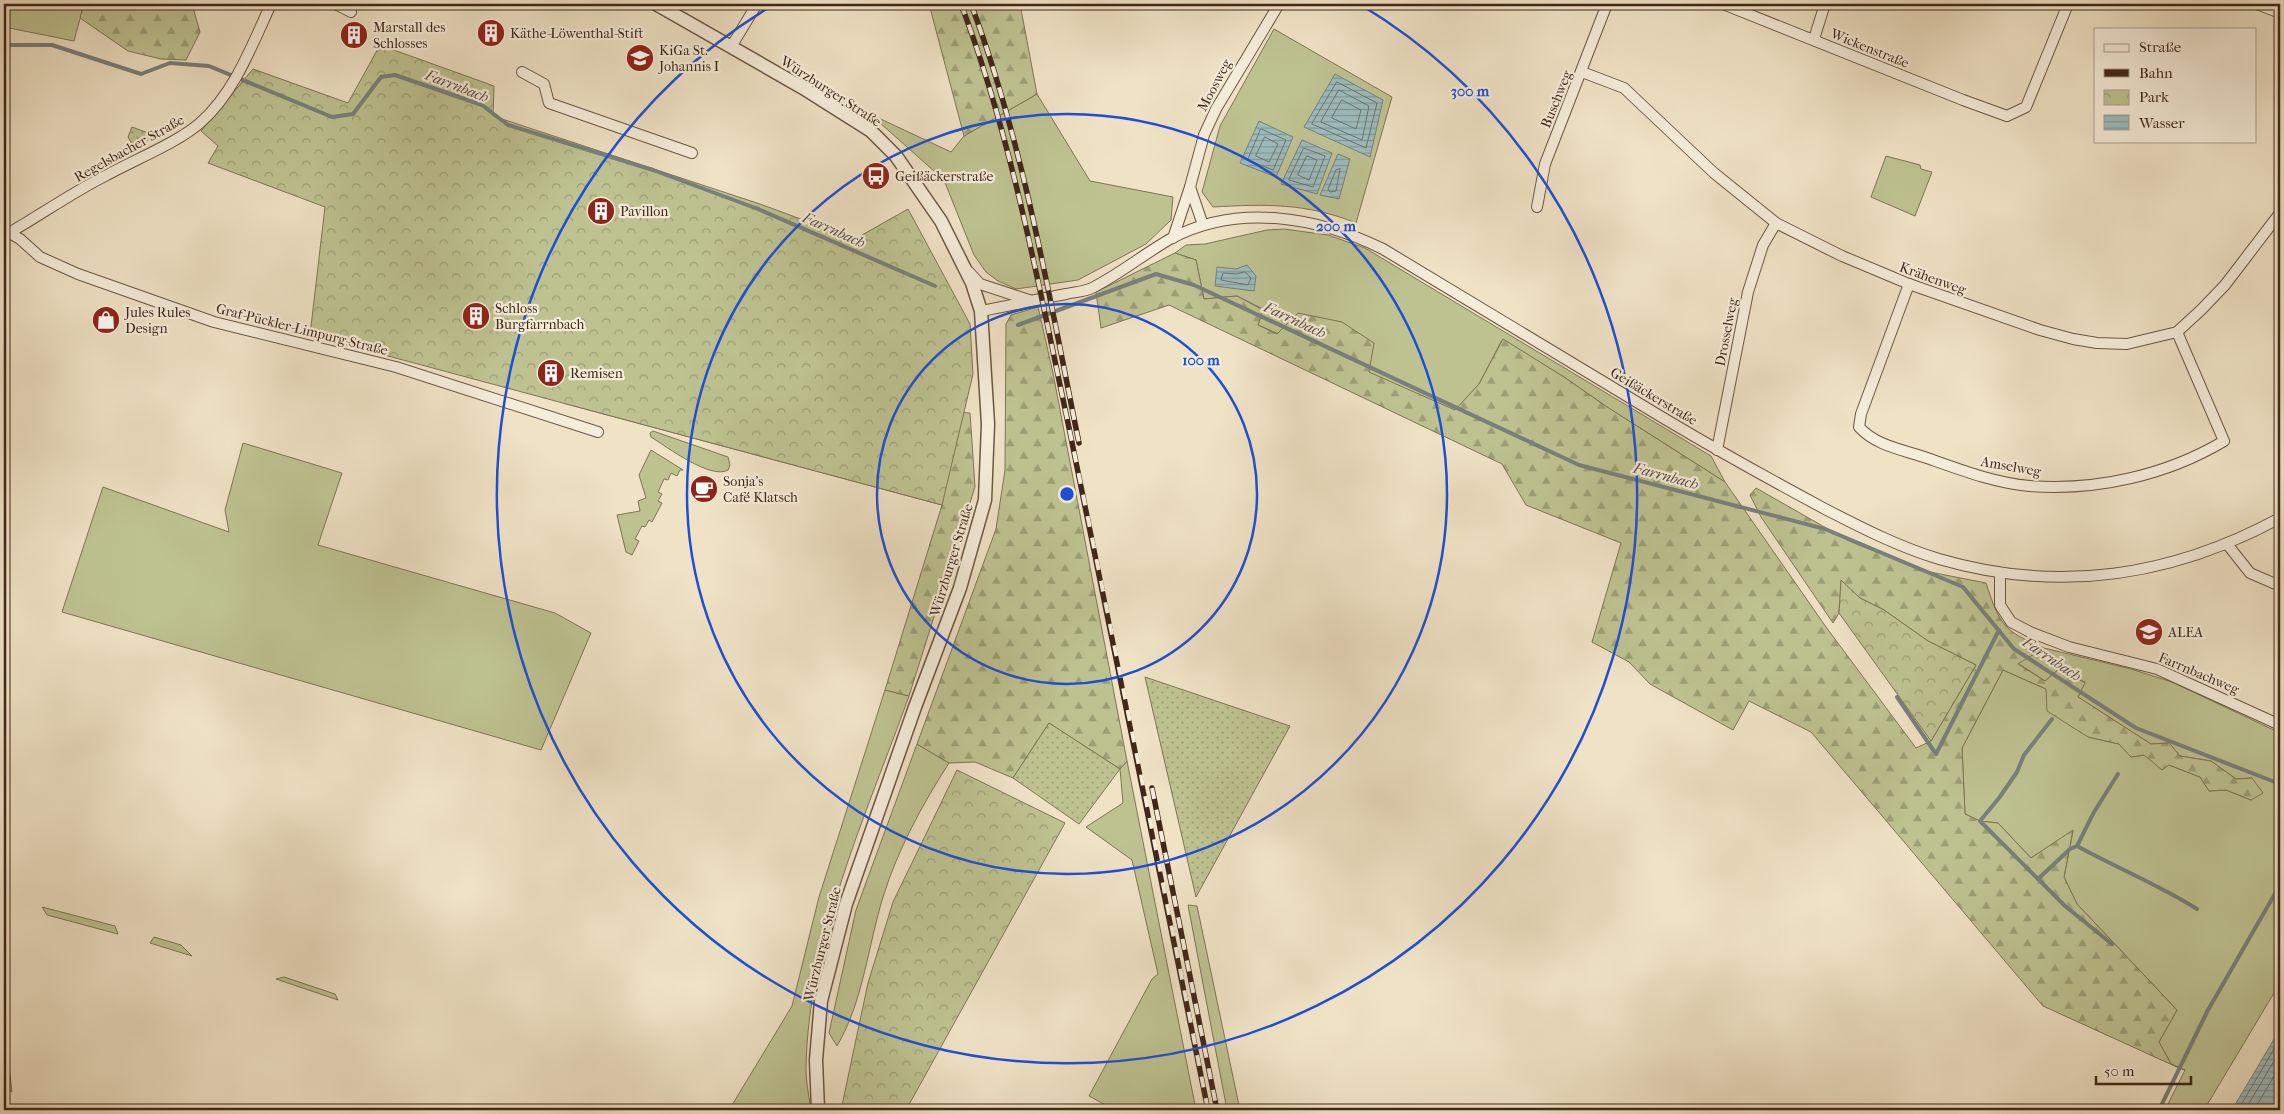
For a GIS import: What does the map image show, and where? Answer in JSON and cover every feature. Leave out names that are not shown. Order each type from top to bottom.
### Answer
[{"type":"street","name":"Regelsbacher Straße","points":[[5,234],[104,176],[161,147],[199,124],[222,99],[249,54],[271,4]]},
{"type":"street","points":[[336,4],[351,12]]},
{"type":"street","name":"Würzburger Straße","points":[[656,4],[838,109],[877,138],[896,156],[920,187],[941,221],[972,283],[981,311],[988,424],[985,500],[978,531],[960,588],[915,707],[846,904],[821,1001],[816,1060],[818,1110]]},
{"type":"street","points":[[731,47],[757,4]]},
{"type":"street","name":"Moosweg","points":[[1173,238],[1190,187],[1204,135],[1216,109],[1279,4]]},
{"type":"street","name":"Buschweg","points":[[1537,207],[1545,164],[1607,4]]},
{"type":"street","name":"Wickenstraße","points":[[1723,4],[2007,116],[2026,107],[2068,4]]},
{"type":"street","points":[[1814,39],[1826,4]]},
{"type":"street","points":[[2257,4],[2280,13]]},
{"type":"street","points":[[522,72],[544,84],[549,103],[692,153]]},
{"type":"street","name":"Krähenweg","points":[[1582,72],[1624,88],[1714,173],[1776,223],[1842,256],[1909,284],[2031,327],[2073,339],[2097,343],[2128,344],[2177,332],[2225,285],[2280,214]]},
{"type":"street","points":[[1190,187],[1203,225]]},
{"type":"street","name":"Geißäckerstraße","points":[[981,311],[1090,289],[1173,238],[1203,225],[1233,219],[1295,219],[1359,237],[1383,249],[1772,482],[1868,531],[1938,558],[2000,573],[2051,577],[2131,572],[2184,560],[2227,544],[2280,518]]},
{"type":"street","name":"Drosselweg","points":[[1717,450],[1748,292],[1763,245],[1776,223]]},
{"type":"street","name":"Graf-Pückler-Limpurg-Straße","points":[[5,234],[40,257],[78,274],[214,322],[396,367],[598,432]]},
{"type":"street","name":"Geißäckerstraße","points":[[964,268],[980,284],[1033,301]]},
{"type":"street","name":"Amselweg","points":[[1909,284],[1861,414],[1859,427],[1874,440],[1981,477],[2030,486],[2080,486],[2137,477],[2201,455],[2224,440],[2177,332]]},
{"type":"street","points":[[2227,544],[2250,573],[2280,586]]},
{"type":"street","name":"Farrnbachweg","points":[[2000,573],[2000,605],[2011,622],[2030,632],[2069,646],[2157,668],[2280,725]]},
{"type":"green space","points":[[4,4],[84,4],[74,41],[4,27]]},
{"type":"green space","points":[[84,4],[138,4],[164,9],[167,4],[192,4],[200,32],[186,60],[161,59],[128,51],[80,18]]},
{"type":"green space","points":[[929,4],[1020,4],[1037,94],[964,136]]},
{"type":"green space","points":[[1274,29],[1392,97],[1356,223],[1338,216],[1286,206],[1213,207],[1202,192],[1220,126]]},
{"type":"green space","points":[[380,45],[494,86],[493,116],[760,204],[855,239],[908,209],[970,324],[973,374],[942,505],[310,335],[325,207],[208,163],[218,146],[201,131],[253,69],[348,103]]},
{"type":"green space","points":[[1037,94],[1090,181],[1173,197],[1171,220],[1146,244],[1078,280],[1016,289],[998,281],[986,272],[974,255],[944,180],[870,114],[951,152],[964,136]]},
{"type":"green space","points":[[132,127],[151,134],[148,140],[126,150],[125,148],[132,144],[128,137]]},
{"type":"green space","points":[[1886,156],[1920,165],[1921,169],[1932,172],[1915,216],[1871,197]]},
{"type":"green space","points":[[1284,229],[1328,235],[1365,248],[1711,456],[1725,482],[1607,407],[1564,377],[1502,340],[1479,384],[1456,411],[1258,325],[1263,309],[1237,296],[1204,299],[1196,260],[1175,253],[1186,245],[1205,244],[1267,230]]},
{"type":"green space","points":[[1175,253],[1196,260],[1204,299],[1237,296],[1263,310],[1258,325],[1277,334],[1298,313],[1342,322],[1374,343],[1369,372],[1455,410],[1479,384],[1503,339],[1725,482],[1826,627],[1916,748],[1931,741],[1976,665],[1928,641],[1884,610],[1860,598],[1841,581],[1839,613],[1833,623],[1761,517],[1750,495],[1756,488],[1849,541],[1925,571],[1986,583],[1995,608],[2005,625],[2020,637],[2044,648],[2018,664],[2045,681],[2059,669],[2085,683],[2078,697],[2151,744],[2169,743],[2180,756],[2211,761],[2236,779],[2252,778],[2263,793],[2251,800],[2226,790],[2209,791],[2200,777],[2169,765],[2162,770],[2144,755],[2131,757],[2119,744],[2088,737],[2047,711],[2046,689],[2003,670],[1962,748],[1965,814],[1980,821],[1998,823],[2031,858],[2073,830],[2064,877],[2077,904],[2177,1010],[2159,1042],[2171,1064],[2185,1070],[2179,1068],[2043,1006],[1811,732],[1749,701],[1733,730],[1650,684],[1629,662],[1592,642],[1621,543],[1526,505],[1502,464],[1169,305],[1101,328],[1096,292]]},
{"type":"green space","points":[[1038,307],[1053,373],[1127,761],[1120,769],[1049,723],[1013,778],[975,762],[949,763],[917,744],[996,529],[1005,470],[1006,324],[1011,315]]},
{"type":"green space","points":[[569,385],[970,413],[975,487],[909,696],[885,690],[942,505],[563,403]]},
{"type":"green space","points":[[653,431],[728,457],[730,465],[728,470],[720,472],[700,467],[651,437],[650,433]]},
{"type":"green space","points":[[243,443],[342,473],[318,545],[555,613],[591,633],[541,750],[62,612],[103,487],[229,532],[225,510]]},
{"type":"green space","points":[[651,450],[683,470],[680,470],[677,476],[671,473],[668,480],[664,479],[658,492],[662,494],[658,501],[662,503],[652,522],[649,520],[645,527],[642,526],[635,539],[639,541],[632,555],[626,552],[617,515],[640,511],[638,501],[646,498],[639,475]]},
{"type":"green space","points":[[1841,580],[1860,598],[1884,610],[1928,641],[1976,665],[1931,741],[1839,613]]},
{"type":"green space","points":[[2044,648],[2131,669],[2172,682],[2280,733],[2280,983],[2204,1110],[2165,1110],[2185,1070],[2171,1064],[2159,1042],[2177,1010],[2077,904],[2064,877],[2073,831],[2031,858],[1998,823],[1980,821],[1965,814],[1962,748],[2003,670],[2046,689],[2088,737],[2119,744],[2131,757],[2145,755],[2162,769],[2169,765],[2200,777],[2209,791],[2226,790],[2251,800],[2252,778],[2236,779],[2211,761],[2180,756],[2169,743],[2151,744],[2078,697],[2085,682],[2059,669],[2045,681],[2018,663]]},
{"type":"green space","points":[[1145,677],[1290,726],[1196,897]]},
{"type":"green space","points":[[885,690],[909,696],[858,832],[828,925],[809,1021],[806,1069],[811,1110],[729,1110],[792,1006],[819,897]]},
{"type":"green space","points":[[1049,723],[1120,769],[1079,824],[1013,778]]},
{"type":"green space","points":[[917,744],[949,763],[920,811],[889,879],[859,992],[846,1029],[837,1046],[829,1033],[856,910]]},
{"type":"green space","points":[[1127,761],[1196,1110],[1115,1110],[1089,1096],[1152,979],[1158,974],[1132,860],[1086,827],[1123,803],[1120,769]]},
{"type":"green space","points":[[957,770],[1065,823],[906,1110],[841,1110],[868,983],[893,902]]},
{"type":"green space","points":[[1188,905],[1197,906],[1240,1110],[1227,1110]]},
{"type":"green space","points":[[42,907],[115,926],[118,934],[47,915]]},
{"type":"green space","points":[[154,937],[181,945],[192,956],[150,943]]},
{"type":"green space","points":[[284,977],[335,994],[338,1000],[276,979]]},
{"type":"green space","points":[[4,1024],[12,1092],[4,1087]]},
{"type":"water","points":[[1335,74],[1383,100],[1370,157],[1304,127]]},
{"type":"water","points":[[1259,121],[1293,137],[1276,177],[1240,163]]},
{"type":"water","points":[[1302,140],[1332,153],[1317,194],[1281,184]]},
{"type":"water","points":[[1338,154],[1350,159],[1339,199],[1320,195]]},
{"type":"water","points":[[1247,265],[1256,276],[1254,291],[1215,286],[1217,267],[1236,269]]},
{"type":"water","points":[[2280,1029],[2280,1110],[2232,1110]]},
{"type":"waterway","name":"Farrnbach","points":[[4,45],[52,45],[141,74],[170,63],[209,66],[332,117],[353,114],[381,77],[395,75],[482,105],[508,125],[653,170],[758,209],[935,286]]},
{"type":"waterway","name":"Farrnbach","points":[[1018,325],[1156,274],[1194,285],[1579,465],[1825,529],[1963,587],[2014,649],[2136,728],[2280,784]]},
{"type":"waterway","points":[[1897,697],[1936,754],[1999,630]]},
{"type":"waterway","points":[[2052,719],[2024,755],[2017,772],[1999,798],[1980,821],[2065,906],[2112,944]]},
{"type":"waterway","points":[[2038,879],[2070,849],[2077,846],[2094,812],[2118,774]]},
{"type":"waterway","points":[[2077,846],[2168,892],[2197,909]]},
{"type":"waterway","points":[[2159,1110],[2208,1010],[2280,885]]},
{"type":"railway","points":[[961,4],[995,107],[1034,264],[1122,681],[1208,1110]]},
{"type":"railway","points":[[971,4],[990,57],[1021,166],[1046,277],[1079,443]]},
{"type":"railway","points":[[1152,788],[1217,1110]]},
{"type":"place","name":"Käthe-Löwenthal-Stift","points":[[491,33]]},
{"type":"place","name":"Marstall des Schlosses","points":[[354,35]]},
{"type":"place","name":"KiGa St. Johannis I","points":[[640,58]]},
{"type":"place","name":"Geißäckerstraße","points":[[876,176]]},
{"type":"place","name":"Pavillon","points":[[601,211]]},
{"type":"place","name":"Schloss Burgfarrnbach","points":[[476,316]]},
{"type":"place","name":"Jules Rules Design","points":[[106,320]]},
{"type":"place","name":"Remisen","points":[[551,373]]},
{"type":"place","name":"Sonja's Café Klatsch","points":[[704,489]]},
{"type":"place","name":"ALEA","points":[[2149,632]]}]
